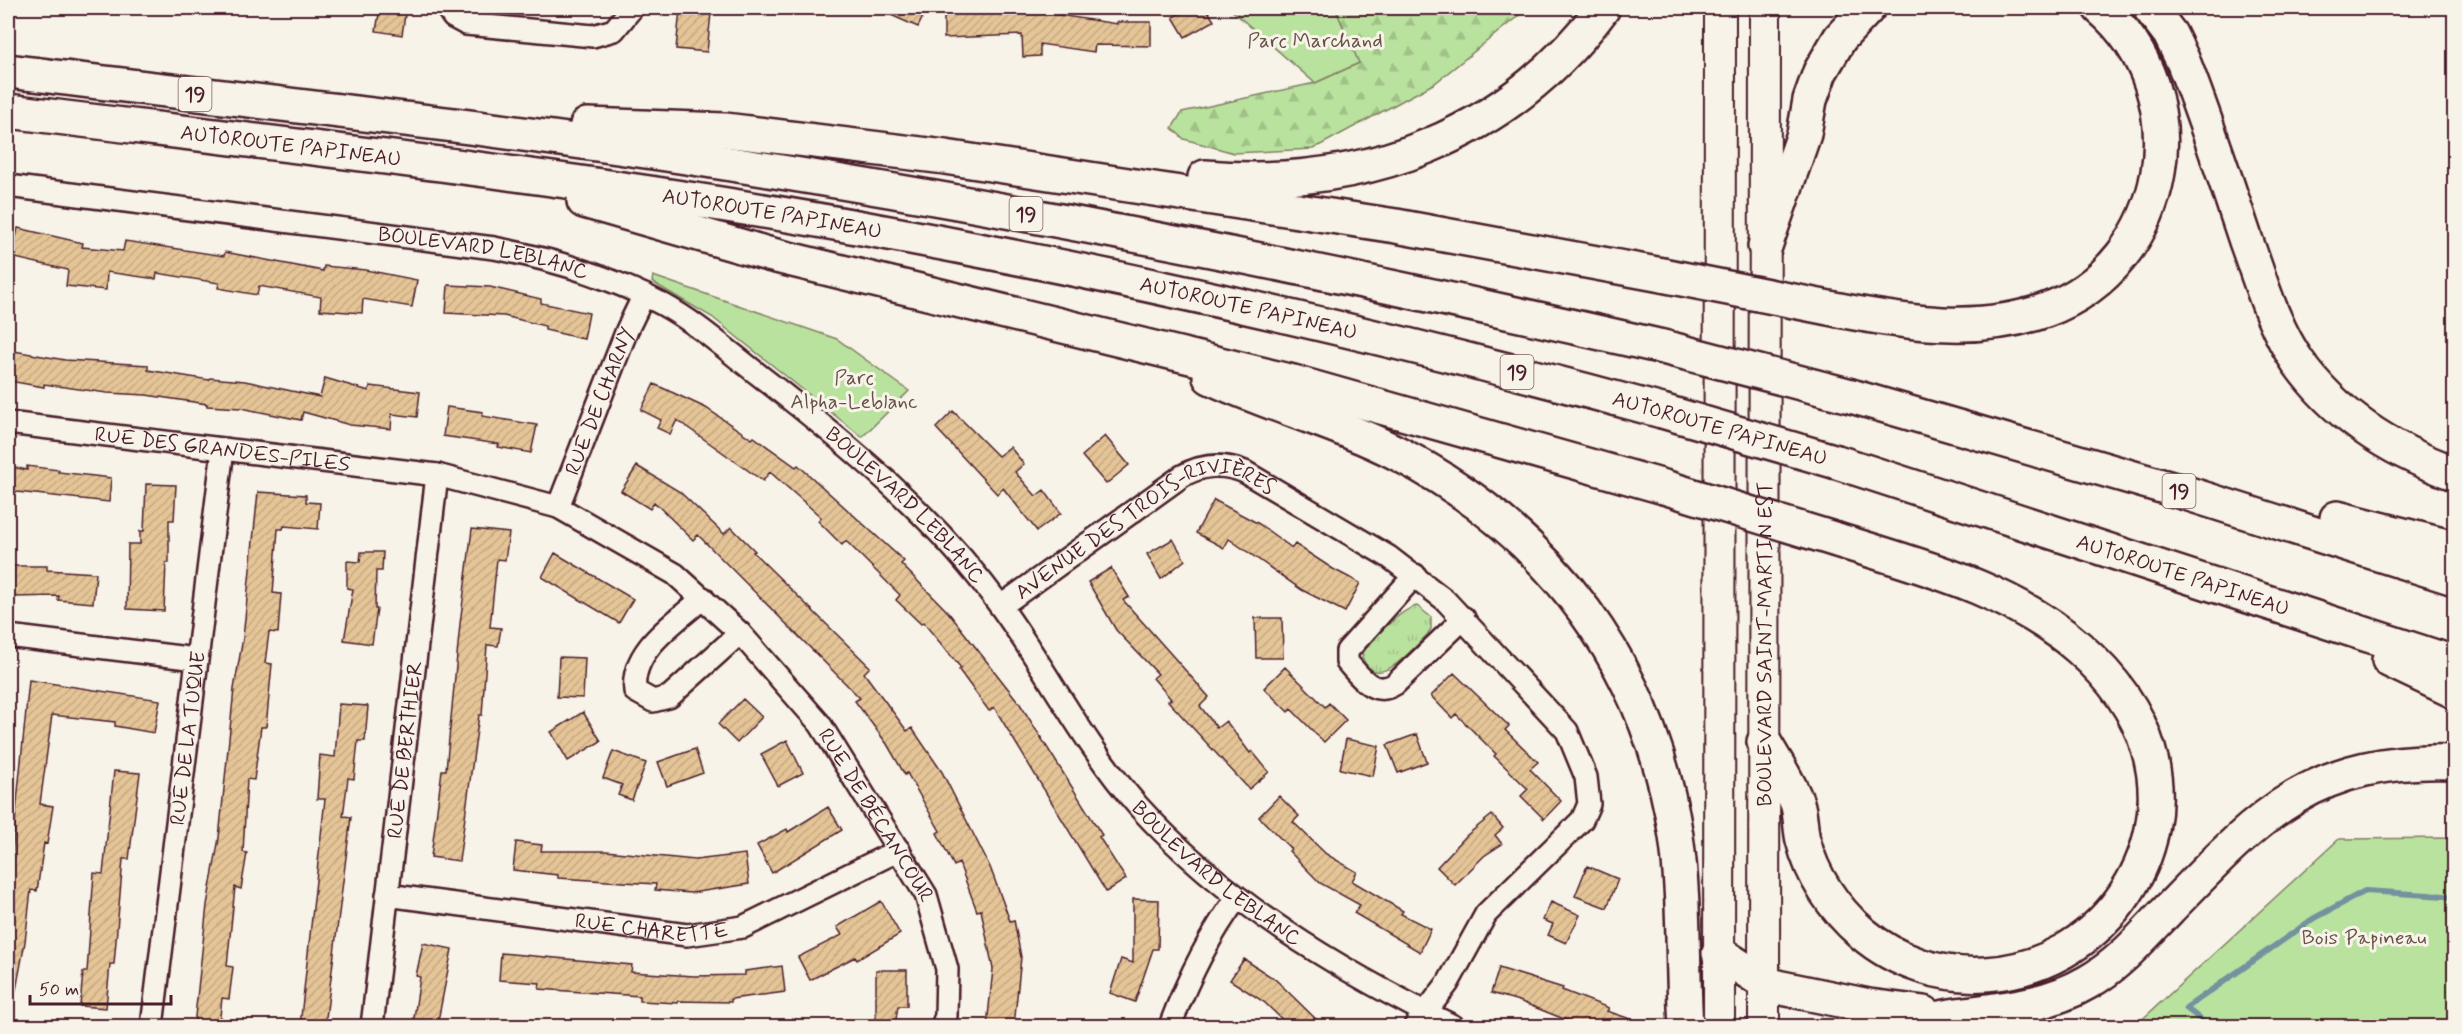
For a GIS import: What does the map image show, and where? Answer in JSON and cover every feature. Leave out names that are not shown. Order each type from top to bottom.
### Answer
[{"type":"highway","points":[[1129,184],[1190,176],[1278,179],[1315,176],[1359,169],[1413,152],[1474,124],[1525,89],[1568,50],[1603,8]]},
{"type":"highway","points":[[1765,246],[1804,134],[1810,99],[1821,72],[1840,39],[1868,8]]},
{"type":"highway","points":[[382,117],[725,130],[945,157],[1396,226],[1839,310],[1896,320],[1946,324],[2008,320],[2048,309],[2073,297],[2097,280],[2121,257],[2139,229],[2153,198],[2161,158],[2161,124],[2158,106],[2146,68],[2122,31],[2100,8]]},
{"type":"highway","points":[[2150,8],[2170,34],[2183,61],[2268,303],[2298,362],[2333,402],[2360,426],[2394,447],[2454,474]]},
{"type":"highway","name":"AUTOROUTE PAPINEAU","points":[[8,71],[684,157],[977,205],[1245,255],[1663,347],[1901,409],[2189,494],[2454,578]]},
{"type":"highway","name":"AUTOROUTE PAPINEAU","points":[[8,111],[472,169],[799,217],[1059,266],[1360,333],[1662,411],[1838,462],[2454,663]]},
{"type":"highway","points":[[472,169],[743,248],[1136,342],[1411,413],[1837,540],[1928,569],[1999,597],[2061,633],[2096,663],[2134,714],[2152,765],[2153,824],[2143,863],[2133,884],[2106,919],[2077,944],[2059,954],[2025,968],[1991,974],[1954,974],[1926,967],[1881,947],[1851,923],[1829,896],[1807,852],[1797,804],[1764,742]]},
{"type":"highway","points":[[1136,342],[1237,390],[1355,434],[1427,470],[1468,496],[1516,534],[1566,586],[1595,625],[1632,688],[1648,727],[1663,775],[1679,859],[1686,1026]]},
{"type":"highway","points":[[1901,409],[2454,548]]},
{"type":"highway","points":[[2254,596],[2454,691]]},
{"type":"highway","points":[[1895,1026],[2030,1005],[2061,995],[2094,979],[2125,954],[2240,837],[2270,812],[2301,793],[2342,776],[2383,765],[2454,762]]},
{"type":"highway","points":[[1719,953],[1764,982],[1791,991],[1869,1006],[1956,1015]]},
{"type":"main road","points":[[1719,1026],[1720,8]]},
{"type":"main road","name":"BOULEVARD SAINT-MARTIN EST","points":[[1764,1026],[1765,8]]},
{"type":"street","points":[[447,8],[453,17],[466,24],[593,36],[614,30],[632,8]]},
{"type":"street","name":"BOULEVARD LEBLANC","points":[[8,186],[494,248],[569,267],[644,295],[671,309],[701,330],[878,473],[942,535],[1001,606],[1082,734],[1122,787],[1186,855],[1237,898],[1420,1020],[1453,1026]]},
{"type":"street","name":"RUE DE CHARNY","points":[[558,507],[627,330],[644,295]]},
{"type":"street","name":"RUE DES GRANDES-PILES","points":[[8,423],[437,475]]},
{"type":"street","name":"RUE DE LA TUQUE","points":[[152,1026],[223,449]]},
{"type":"street","name":"AVENUE DES TROIS-RIVIÈRES","points":[[1001,606],[1182,476],[1212,465],[1233,467],[1245,472],[1415,575],[1464,618],[1567,731],[1586,777],[1589,804],[1575,828],[1486,914],[1448,983],[1420,1020]]},
{"type":"street","name":"RUE DE BÉCANCOUR","points":[[437,475],[558,507],[675,574],[740,633],[820,724],[926,895],[947,969],[946,1016],[942,1026]]},
{"type":"street","name":"RUE DE BERTHIER","points":[[372,1026],[437,475]]},
{"type":"street","points":[[1415,575],[1347,651],[1347,662],[1372,687],[1383,690],[1395,684],[1464,618]]},
{"type":"street","points":[[703,598],[646,649],[633,677],[635,691],[653,701],[669,697],[740,633]]},
{"type":"street","points":[[8,636],[196,659]]},
{"type":"street","name":"RUE CHARETTE","points":[[387,895],[687,935],[743,927],[899,850]]},
{"type":"street","points":[[1170,1026],[1184,989],[1217,927],[1237,898]]},
{"type":"green space","name":"Parc Marchand","points":[[1229,8],[1335,8],[1359,63],[1315,83]]},
{"type":"green space","points":[[1335,8],[1528,8],[1435,83],[1313,149],[1234,153],[1184,139],[1172,128],[1182,112],[1315,83],[1359,63]]},
{"type":"green space","name":"Parc Alpha-Leblanc","points":[[653,276],[837,339],[909,391],[862,437],[712,317],[652,282]]},
{"type":"green space","points":[[1417,606],[1431,617],[1431,629],[1427,635],[1394,666],[1376,671],[1368,667],[1362,657],[1370,643],[1394,619]]},
{"type":"green space","name":"Bois Papineau","points":[[2454,838],[2454,1026],[2135,1026],[2339,839]]},
{"type":"building","points":[[380,8],[406,8],[402,35],[376,31]]},
{"type":"building","points":[[875,8],[927,8],[918,27]]},
{"type":"building","points":[[944,8],[984,8],[984,13],[1039,12],[1117,24],[1117,22],[1151,22],[1151,46],[1095,45],[1094,52],[1040,44],[1040,56],[1023,57],[1022,35],[944,38]]},
{"type":"building","points":[[1190,8],[1206,8],[1214,21],[1185,37],[1173,17]]},
{"type":"building","points":[[680,10],[711,13],[707,52],[676,49]]},
{"type":"building","points":[[18,228],[83,243],[82,247],[123,251],[125,241],[224,256],[225,252],[323,271],[324,266],[366,270],[417,280],[412,307],[363,299],[362,313],[320,310],[321,297],[259,286],[257,295],[218,288],[219,283],[157,273],[156,279],[107,272],[106,290],[66,286],[68,270],[11,257]]},
{"type":"building","points":[[448,285],[490,287],[541,299],[541,303],[589,313],[584,339],[545,330],[545,326],[504,316],[446,313]]},
{"type":"building","points":[[14,351],[65,360],[148,365],[148,370],[209,380],[210,378],[245,381],[320,397],[325,378],[369,391],[370,386],[420,392],[417,417],[392,414],[391,429],[350,425],[303,412],[301,420],[241,408],[207,406],[207,404],[146,395],[107,393],[44,384],[44,387],[9,381]]},
{"type":"building","points":[[654,384],[706,408],[752,439],[754,437],[796,467],[798,465],[904,561],[901,564],[948,612],[1020,704],[1102,835],[1099,837],[1126,879],[1106,892],[994,707],[989,711],[959,670],[961,668],[923,622],[921,624],[896,600],[900,595],[846,541],[842,545],[818,521],[821,517],[770,472],[763,481],[677,420],[670,434],[657,428],[661,420],[641,410]]},
{"type":"building","points":[[447,407],[483,412],[482,416],[537,425],[531,453],[498,447],[499,444],[443,436]]},
{"type":"building","points":[[953,411],[998,456],[1010,447],[1024,464],[1015,472],[1036,496],[1044,490],[1061,513],[1037,531],[1003,488],[997,494],[936,428]]},
{"type":"building","points":[[1105,436],[1129,465],[1106,484],[1082,456]]},
{"type":"building","points":[[8,466],[27,470],[27,466],[111,478],[109,502],[8,491]]},
{"type":"building","points":[[637,466],[680,492],[724,534],[731,527],[755,551],[753,552],[870,667],[864,673],[907,731],[912,728],[942,772],[990,867],[1010,921],[1014,920],[1021,957],[1014,1026],[987,1026],[993,969],[981,910],[977,911],[959,863],[954,866],[937,833],[940,831],[907,773],[905,775],[887,744],[855,701],[860,698],[698,535],[693,540],[654,502],[650,509],[621,491]]},
{"type":"building","points":[[146,484],[176,485],[174,520],[169,520],[169,563],[166,563],[164,611],[127,609],[128,544],[140,544],[140,531],[144,531]]},
{"type":"building","points":[[258,492],[306,495],[306,502],[320,503],[318,529],[284,526],[283,529],[278,529],[273,593],[281,594],[278,633],[269,632],[265,663],[272,664],[266,727],[261,727],[254,780],[247,779],[243,852],[247,853],[241,889],[235,887],[227,966],[233,967],[229,999],[222,998],[219,1026],[194,1026],[207,905],[219,838],[234,689],[243,638]]},
{"type":"building","points":[[1214,500],[1259,524],[1292,548],[1295,544],[1333,569],[1360,583],[1345,612],[1302,590],[1229,539],[1224,548],[1196,533]]},
{"type":"building","points":[[472,529],[509,533],[505,560],[497,559],[490,627],[501,628],[498,646],[487,645],[482,715],[479,715],[459,861],[431,857],[442,770],[446,770]]},
{"type":"building","points":[[1173,539],[1185,560],[1161,579],[1147,554]]},
{"type":"building","points":[[361,552],[383,552],[382,571],[376,571],[375,609],[377,609],[372,644],[344,640],[353,589],[347,588],[347,561],[360,562]]},
{"type":"building","points":[[555,553],[633,599],[619,623],[542,577]]},
{"type":"building","points":[[13,566],[47,566],[47,570],[96,573],[93,603],[58,600],[59,596],[13,597]]},
{"type":"building","points":[[1111,568],[1129,597],[1123,600],[1209,697],[1200,706],[1217,728],[1226,721],[1250,753],[1252,751],[1269,772],[1249,789],[1168,701],[1171,699],[1153,678],[1158,674],[1116,630],[1088,582]]},
{"type":"building","points":[[1255,618],[1282,618],[1283,658],[1256,658]]},
{"type":"building","points":[[559,657],[585,658],[583,698],[557,697]]},
{"type":"building","points":[[1285,667],[1325,707],[1329,703],[1346,720],[1324,742],[1291,709],[1288,712],[1264,688]]},
{"type":"building","points":[[1454,673],[1509,726],[1505,730],[1538,762],[1530,769],[1561,801],[1544,819],[1521,796],[1528,789],[1494,756],[1496,754],[1456,714],[1452,718],[1431,696]]},
{"type":"building","points":[[29,680],[160,700],[154,733],[115,726],[115,722],[52,715],[40,804],[53,806],[47,844],[44,843],[37,891],[31,890],[16,990],[8,989],[8,893]]},
{"type":"building","points":[[743,699],[762,717],[737,743],[718,724]]},
{"type":"building","points":[[339,704],[368,706],[365,741],[358,741],[354,779],[348,778],[343,816],[351,817],[325,1026],[300,1026],[325,799],[317,799],[320,755],[335,757]]},
{"type":"building","points":[[583,712],[601,741],[568,761],[551,732]]},
{"type":"building","points":[[1417,734],[1427,762],[1398,773],[1387,745]]},
{"type":"building","points":[[1346,739],[1379,746],[1373,776],[1340,769]]},
{"type":"building","points":[[787,740],[803,773],[778,786],[761,754]]},
{"type":"building","points":[[695,749],[703,773],[667,786],[658,762]]},
{"type":"building","points":[[613,751],[646,763],[632,800],[618,795],[622,785],[603,778]]},
{"type":"building","points":[[114,771],[140,773],[129,859],[123,859],[114,964],[110,964],[106,1008],[80,1006],[83,972],[87,972],[94,873],[103,874]]},
{"type":"building","points":[[1279,796],[1299,816],[1293,822],[1326,854],[1357,872],[1352,881],[1403,911],[1401,914],[1431,929],[1420,952],[1354,913],[1360,905],[1320,883],[1289,851],[1291,849],[1259,817]]},
{"type":"building","points":[[828,807],[842,830],[772,873],[757,845],[787,829],[788,832]]},
{"type":"building","points":[[1492,815],[1503,828],[1495,835],[1502,844],[1484,856],[1455,885],[1437,867],[1467,835]]},
{"type":"building","points":[[516,842],[542,845],[541,851],[606,851],[695,860],[745,854],[749,884],[691,893],[655,890],[656,884],[558,878],[558,875],[513,870]]},
{"type":"building","points":[[1587,866],[1618,879],[1607,908],[1575,896]]},
{"type":"building","points":[[1133,899],[1159,900],[1158,949],[1153,949],[1135,1002],[1110,993],[1121,959],[1133,963]]},
{"type":"building","points":[[881,901],[900,934],[857,960],[855,957],[810,980],[798,957],[842,935],[837,927]]},
{"type":"building","points":[[1551,902],[1580,915],[1566,943],[1548,935],[1553,924],[1543,920]]},
{"type":"building","points":[[423,943],[452,949],[437,1026],[413,1025],[420,977],[416,976]]},
{"type":"building","points":[[501,953],[632,965],[631,972],[694,976],[745,975],[745,971],[782,966],[785,992],[731,999],[731,1002],[678,1001],[678,1003],[640,1001],[640,996],[539,989],[540,983],[499,980]]},
{"type":"building","points":[[1244,959],[1276,980],[1323,1026],[1289,1026],[1264,1002],[1230,980]]},
{"type":"building","points":[[1499,968],[1563,988],[1562,990],[1609,1008],[1607,1011],[1645,1024],[1645,1026],[1573,1026],[1574,1023],[1519,1001],[1491,993]]},
{"type":"building","points":[[876,970],[907,970],[907,1006],[898,1006],[895,1026],[876,1026]]},
{"type":"waterway","points":[[2209,1026],[2186,1008],[2313,919],[2365,891],[2445,896],[2454,899]]}]
